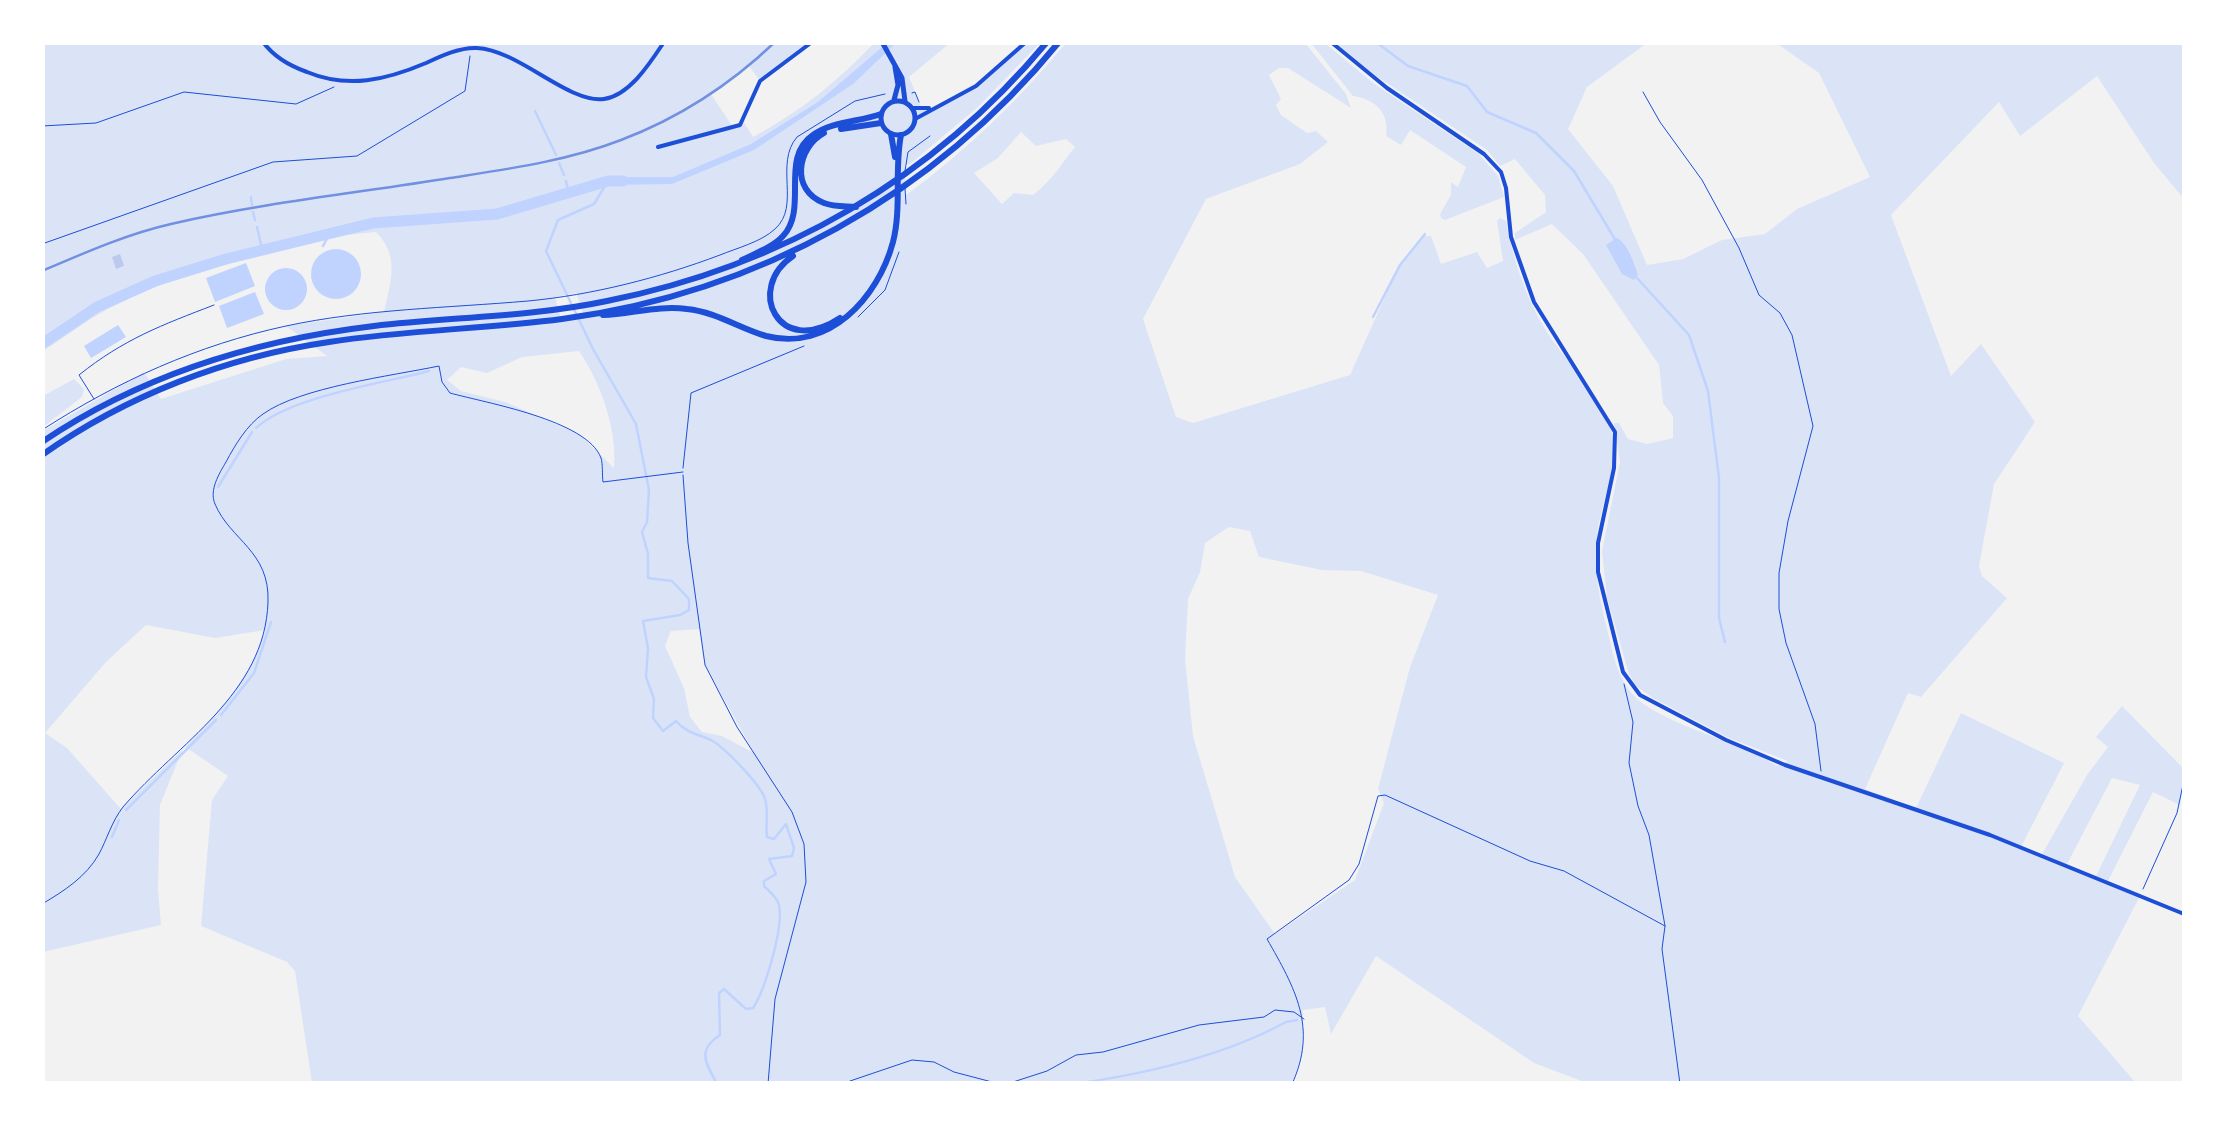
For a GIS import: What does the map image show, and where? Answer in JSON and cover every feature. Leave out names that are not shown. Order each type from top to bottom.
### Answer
[{"type":"highway","points":[[42,442],[175,372],[275,342],[376,326],[606,302],[720,270],[789,244],[858,206],[912,170],[977,117],[1047,42]]},
{"type":"highway","points":[[891,134],[895,153],[893,215],[880,267],[844,316],[818,331],[792,330],[774,312],[770,300],[774,276],[790,258],[823,241],[842,227],[886,200],[910,183],[989,118],[1059,42]]},
{"type":"highway","points":[[858,206],[834,206],[817,200],[804,185],[800,174],[802,159],[806,148],[821,134],[881,119]]},
{"type":"highway","points":[[720,270],[774,244],[790,226],[796,203],[798,159],[808,137],[828,127],[881,119]]},
{"type":"highway","points":[[588,314],[685,308],[712,313],[763,335],[781,338],[804,338],[830,330],[869,293],[893,242],[901,135]]},
{"type":"highway","points":[[42,455],[132,402],[230,364],[327,342],[560,319],[665,298],[780,258],[842,227]]},
{"type":"street","points":[[263,42],[284,62],[340,82],[388,78],[445,54],[471,48],[506,56],[585,97],[601,100],[620,94],[664,42]]},
{"type":"street","points":[[658,147],[740,125],[760,81],[812,42]]},
{"type":"street","points":[[882,42],[902,78],[904,101]]},
{"type":"street","points":[[934,108],[913,108],[894,100],[884,106],[881,119],[891,134],[901,135],[911,129],[916,119],[976,86],[1026,42]]},
{"type":"street","points":[[1331,42],[1387,88],[1484,154],[1501,172],[1512,237],[1534,302],[1614,432],[1614,468],[1598,543],[1598,572],[1623,672],[1640,695],[1785,765],[1821,774],[1990,835],[2184,914]]},
{"type":"street","points":[[893,62],[897,92],[894,100]]},
{"type":"street","points":[[913,108],[916,119]]},
{"type":"lane","points":[[906,204],[905,156],[930,136]]},
{"type":"path","points":[[42,244],[273,162],[357,156],[465,90],[471,48]]},
{"type":"path","points":[[42,126],[96,122],[184,92],[296,104],[340,82]]},
{"type":"path","points":[[554,296],[688,267],[774,230],[784,212],[785,168],[791,144],[820,120],[855,101],[897,92]]},
{"type":"path","points":[[915,92],[921,109]]},
{"type":"path","points":[[1642,92],[1702,180],[1739,248],[1758,295],[1780,314],[1792,335],[1812,426],[1788,521],[1780,573],[1780,609],[1786,643],[1816,724],[1821,774]]},
{"type":"path","points":[[94,399],[79,375],[139,334],[214,305]]},
{"type":"path","points":[[42,904],[78,880],[97,858],[121,809],[215,715],[240,686],[258,655],[266,630],[267,583],[252,552],[213,501],[213,490],[233,450],[260,416],[294,399],[438,366],[450,393],[579,434],[601,458],[603,482],[683,472],[688,543],[705,665],[737,726],[792,812],[804,844],[806,882],[775,999],[768,1084]]},
{"type":"path","points":[[1623,672],[1633,722],[1629,762],[1649,835],[1664,926],[1662,949],[1680,1084]]},
{"type":"path","points":[[2141,894],[2177,812],[2184,780]]},
{"type":"path","points":[[1292,1084],[1302,1055],[1304,1019],[1267,939],[1349,880],[1359,864],[1378,796],[1385,795],[1530,861],[1564,871],[1664,926]]},
{"type":"path","points":[[850,1080],[912,1060],[934,1062],[992,1082],[1013,1082],[1048,1071],[1076,1055],[1103,1052],[1199,1025],[1264,1017],[1275,1010],[1294,1012],[1304,1019]]},
{"type":"shaded area","points":[[42,43],[812,43],[760,81],[749,66],[711,94],[734,129],[743,121],[753,137],[818,95],[874,43],[950,43],[909,77],[922,109],[965,94],[1026,43],[1040,43],[978,107],[905,165],[906,195],[991,124],[1066,43],[1305,43],[1346,94],[1351,108],[1288,68],[1279,68],[1269,75],[1281,99],[1276,105],[1281,115],[1307,133],[1316,131],[1328,142],[1300,164],[1206,199],[1143,319],[1176,417],[1193,423],[1350,375],[1397,270],[1423,236],[1431,236],[1441,264],[1477,252],[1487,268],[1503,261],[1497,221],[1506,221],[1529,299],[1553,341],[1593,395],[1611,430],[1614,456],[1599,522],[1596,558],[1601,603],[1620,675],[1641,702],[1657,712],[1777,766],[1788,761],[1729,738],[1653,698],[1636,686],[1629,674],[1607,598],[1602,551],[1620,462],[1614,423],[1619,423],[1628,439],[1647,444],[1673,438],[1673,416],[1663,403],[1659,365],[1583,254],[1552,224],[1515,240],[1515,233],[1546,212],[1545,195],[1515,159],[1500,166],[1487,150],[1369,71],[1336,43],[1647,43],[1587,87],[1568,129],[1613,186],[1647,265],[1683,259],[1722,240],[1765,234],[1797,209],[1870,177],[1819,73],[1776,43],[2184,43],[2184,199],[2154,163],[2097,76],[2020,136],[1999,102],[1891,215],[1951,376],[1981,344],[2035,422],[1994,484],[1979,566],[1982,576],[2007,598],[1921,697],[1908,693],[1865,789],[1916,808],[1961,713],[2064,763],[2021,847],[2041,856],[2087,775],[2108,747],[2096,737],[2122,706],[2184,769],[2180,805],[2153,792],[2108,881],[2141,894],[2078,1016],[2136,1083],[1587,1083],[1534,1063],[1376,956],[1331,1034],[1325,1007],[1303,1010],[1302,1055],[1292,1083],[312,1083],[295,971],[287,962],[201,926],[212,800],[228,776],[185,747],[241,681],[265,630],[215,638],[146,625],[106,662],[45,733],[67,748],[121,809],[183,749],[160,805],[161,925],[43,952],[43,431],[144,372],[161,399],[286,359],[327,356],[286,326],[384,312],[392,269],[388,251],[376,232],[309,242],[235,260],[129,299],[43,351]],"holes":[[[1021,132],[1036,146],[1066,139],[1075,147],[1033,195],[1014,193],[1002,204],[974,173],[998,158]],[[576,293],[585,318],[561,319],[555,297]],[[579,351],[606,407],[613,437],[614,468],[579,434],[505,402],[461,391],[447,380],[461,367],[487,373],[522,357]],[[1229,527],[1250,531],[1259,557],[1322,570],[1361,571],[1438,595],[1410,667],[1378,789],[1384,803],[1355,880],[1275,934],[1235,877],[1193,736],[1185,659],[1188,599],[1200,572],[1205,543]],[[699,629],[705,665],[754,753],[722,736],[702,732],[690,717],[684,688],[665,646],[671,631]],[[2112,778],[2140,785],[2096,876],[2067,864]]]},
{"type":"shaded area","points":[[1311,43],[1325,43],[1373,83],[1479,154],[1498,176],[1504,197],[1445,220],[1441,218],[1451,195],[1451,182],[1458,187],[1466,167],[1410,130],[1401,145],[1386,136],[1386,121],[1380,109],[1353,96]]},
{"type":"shaded area","points":[[74,379],[84,389],[82,397],[43,427],[43,396]]},
{"type":"water","points":[[887,43],[896,43],[853,84],[754,150],[672,184],[609,185],[610,177],[673,177],[751,144],[818,102]]},
{"type":"water","points":[[1617,238],[1632,260],[1638,275],[1634,280],[1622,274],[1606,245]]},
{"type":"water","points":[[336,249],[354,256],[361,274],[354,292],[336,299],[318,292],[311,274],[318,256]]},
{"type":"water","points":[[246,263],[255,286],[215,302],[206,278]]},
{"type":"water","points":[[286,268],[301,274],[307,289],[301,304],[286,310],[271,304],[265,289],[271,274]]},
{"type":"water","points":[[255,292],[264,314],[227,328],[219,306]]},
{"type":"water","points":[[118,325],[126,337],[91,358],[84,346]]},
{"type":"building","points":[[120,254],[124,266],[116,269],[112,257]]},
{"type":"waterway","points":[[1376,42],[1408,66],[1467,86],[1487,112],[1536,133],[1574,171],[1616,241]]},
{"type":"waterway","points":[[535,111],[556,155]]},
{"type":"waterway","points":[[559,163],[564,175]]},
{"type":"waterway","points":[[566,181],[569,194]]},
{"type":"waterway","points":[[608,181],[594,204],[558,220],[546,251],[593,349],[636,424],[649,490],[647,522],[642,532],[648,554],[648,578],[672,581],[689,599],[689,610],[680,615],[643,621],[653,718],[663,731],[676,721],[724,750],[750,776],[765,799],[767,837],[774,839],[786,824],[794,848],[792,856],[769,859],[776,874],[764,881],[764,886],[779,905],[779,928],[758,999],[753,1008],[746,1009],[724,989],[719,993],[720,1035],[708,1046],[705,1057],[717,1084]]},
{"type":"waterway","points":[[42,344],[97,307],[155,281],[226,259],[373,223],[497,214],[608,181],[623,181]]},
{"type":"waterway","points":[[251,197],[252,205]]},
{"type":"waterway","points":[[253,212],[255,220]]},
{"type":"waterway","points":[[257,227],[262,249]]},
{"type":"waterway","points":[[323,246],[330,233]]},
{"type":"waterway","points":[[1373,317],[1400,265],[1425,234]]},
{"type":"waterway","points":[[1637,278],[1689,335],[1708,391],[1719,478],[1719,618],[1725,642]]},
{"type":"waterway","points":[[256,428],[271,417],[313,400],[429,371]]},
{"type":"waterway","points":[[218,487],[252,432]]},
{"type":"waterway","points":[[221,715],[254,673],[271,622]]},
{"type":"waterway","points":[[126,810],[216,720]]},
{"type":"waterway","points":[[112,837],[119,820]]},
{"type":"waterway","points":[[1074,1084],[1183,1062],[1297,1020]]},
{"type":"railway","points":[[42,271],[171,224],[275,204],[515,168],[601,147],[683,111],[722,86],[775,42]]}]
